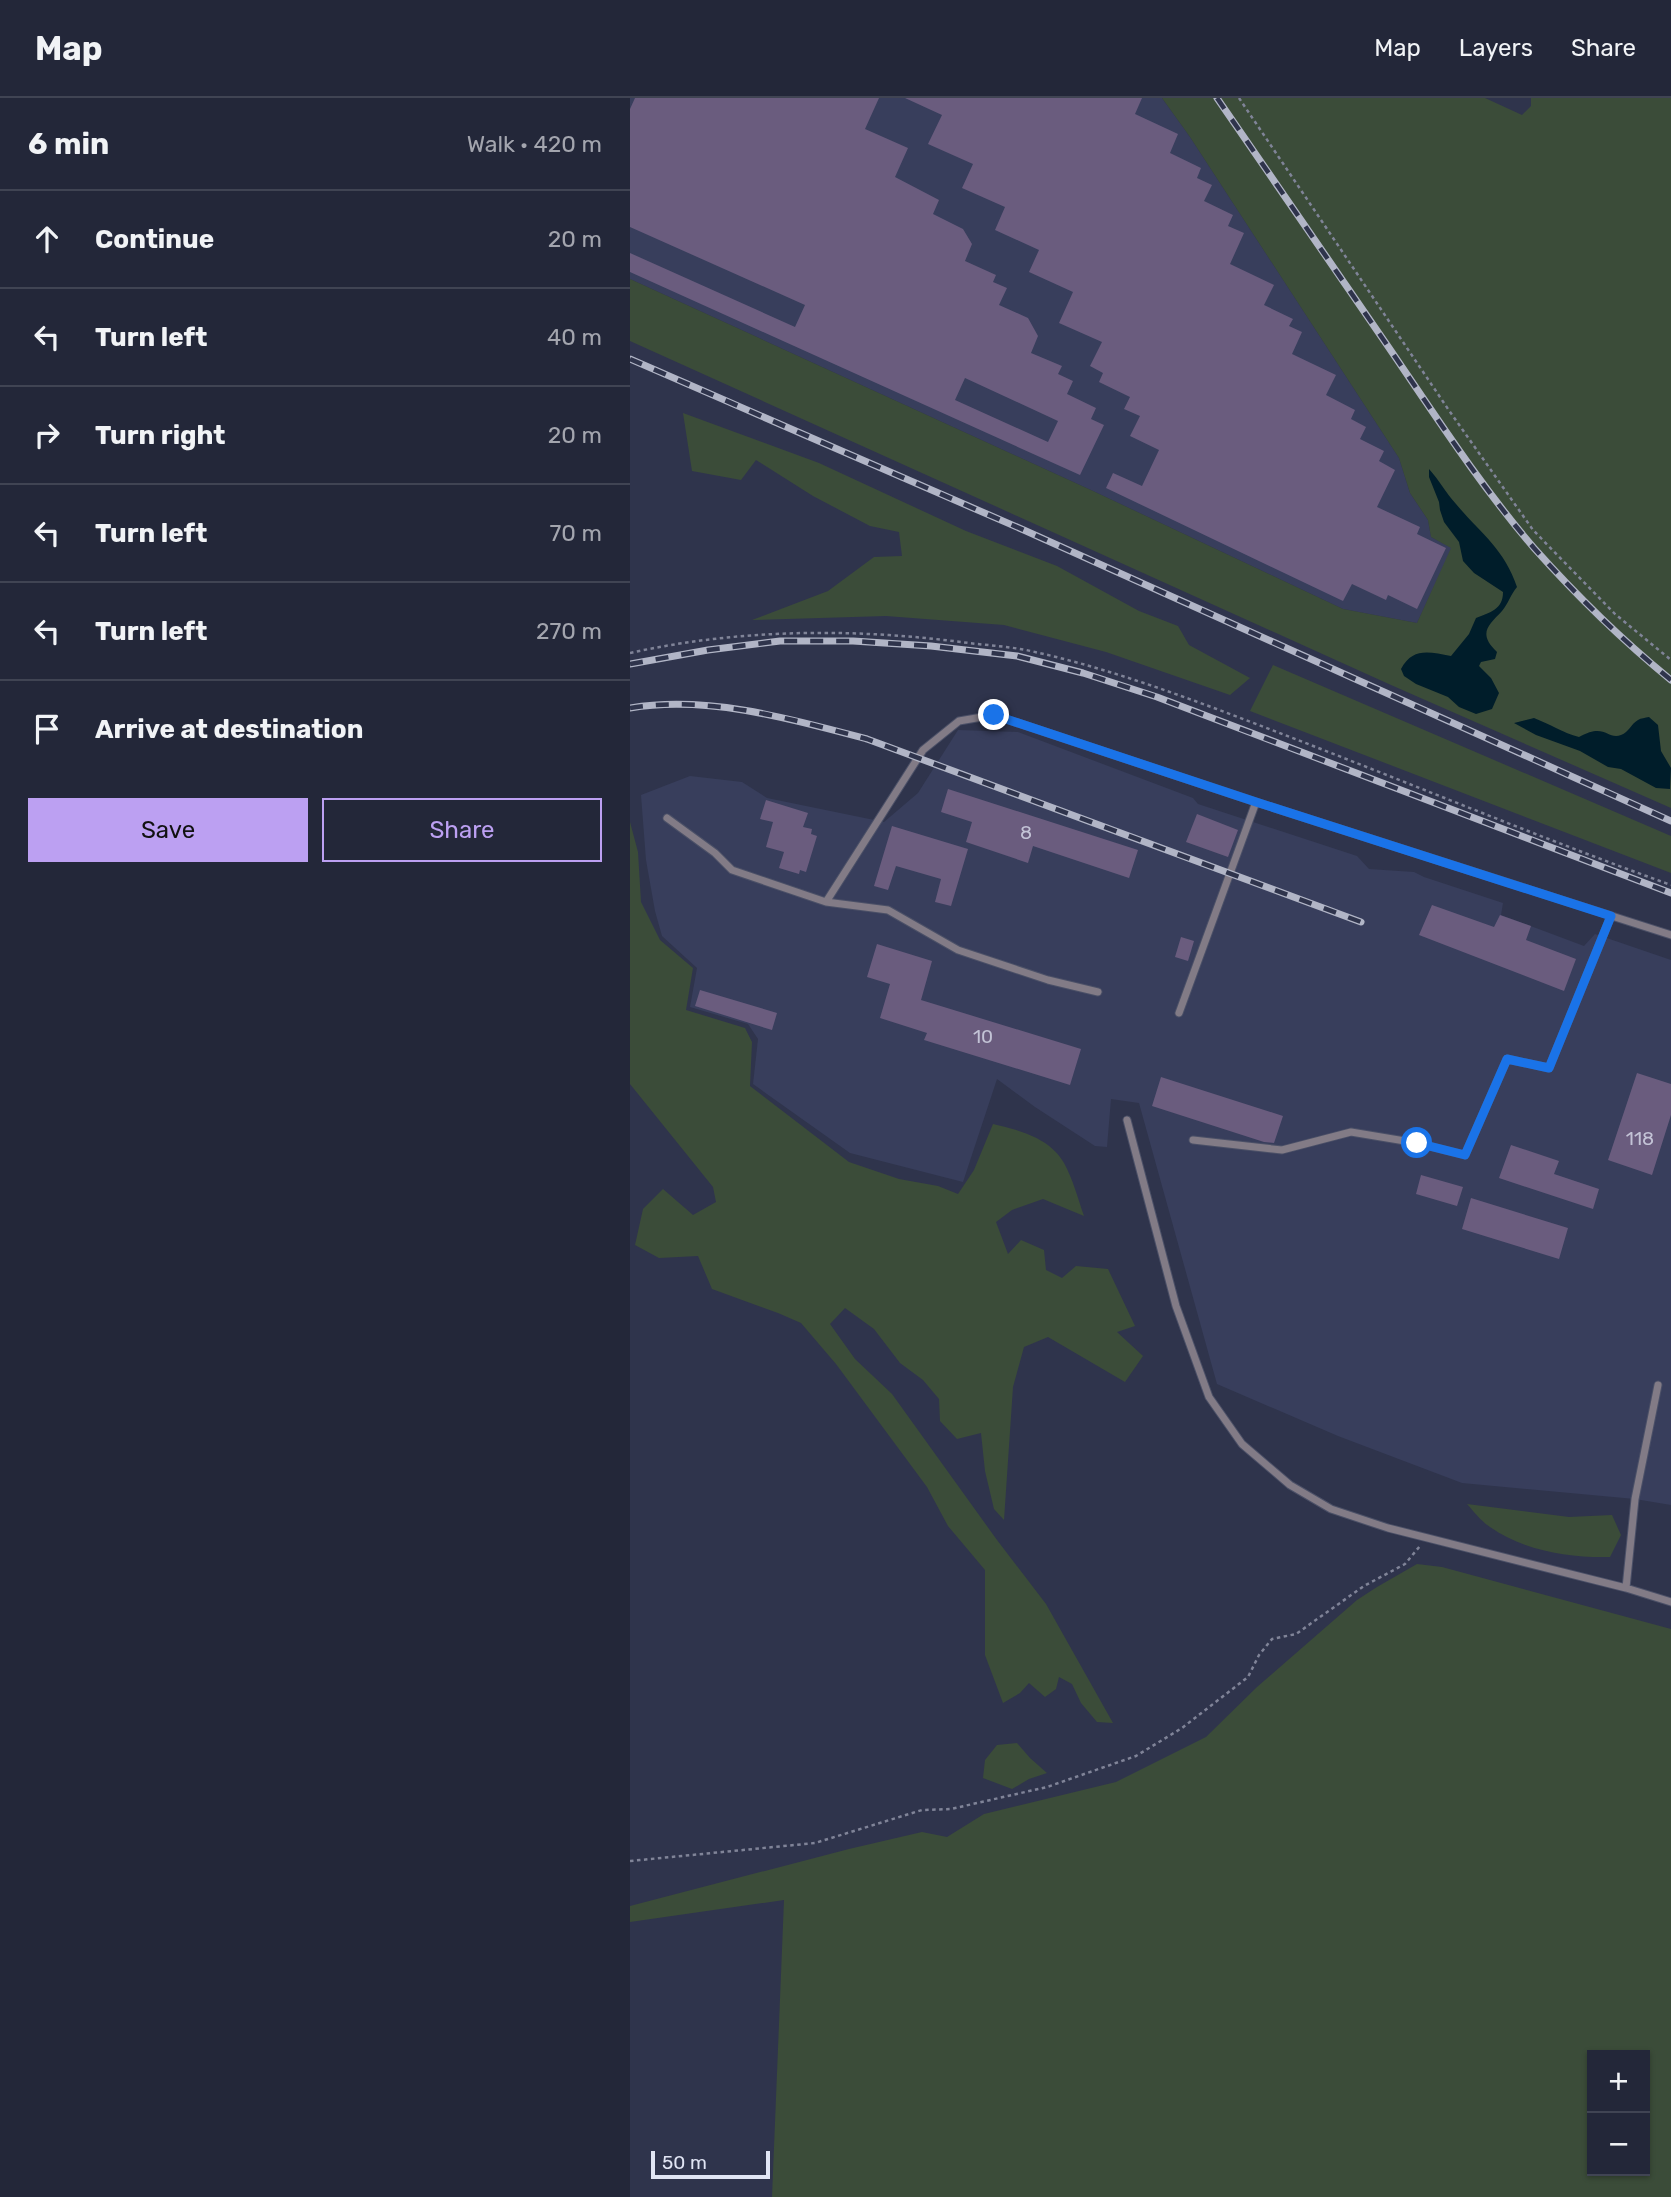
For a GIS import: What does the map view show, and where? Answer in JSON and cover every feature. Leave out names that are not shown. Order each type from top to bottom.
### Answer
[{"type":"lane","points":[[826,902],[923,750],[958,721],[994,715],[1671,935]]},
{"type":"lane","points":[[1179,1013],[1256,802]]},
{"type":"lane","points":[[667,818],[715,853],[732,870],[826,902],[888,910],[958,950],[1048,980],[1098,992]]},
{"type":"lane","points":[[1193,1140],[1282,1150],[1351,1132],[1417,1143],[1465,1155],[1507,1059],[1549,1068],[1611,916]]},
{"type":"lane","points":[[1127,1119],[1176,1306],[1209,1398],[1241,1444],[1290,1485],[1331,1509],[1388,1528],[1626,1588],[1671,1602]]},
{"type":"lane","points":[[1626,1588],[1635,1499],[1658,1385]]},
{"type":"path","points":[[1239,98],[1476,452],[1533,530],[1615,614],[1671,660]]},
{"type":"path","points":[[630,653],[699,641],[799,633],[864,633],[1025,650],[1129,678],[1247,720],[1671,885]]},
{"type":"path","points":[[630,1861],[815,1843],[922,1810],[951,1809],[1036,1790],[1136,1756],[1182,1728],[1248,1677],[1259,1655],[1272,1639],[1296,1634],[1364,1586],[1405,1564],[1419,1548],[1424,1537]]},
{"type":"shaded area","points":[[630,98],[1162,98],[1399,458],[1410,493],[1428,520],[1431,537],[1452,548],[1417,623],[1343,609],[630,279]]},
{"type":"shaded area","points":[[1429,469],[1452,500],[1498,551],[1512,573],[1517,587],[1487,630],[1488,640],[1497,652],[1495,659],[1481,662],[1479,666],[1491,678],[1499,693],[1492,709],[1476,714],[1459,707],[1448,697],[1416,684],[1404,676],[1401,669],[1416,654],[1451,656],[1469,634],[1476,618],[1498,607],[1503,592],[1474,573],[1463,561],[1459,542],[1444,522],[1429,477]]},
{"type":"shaded area","points":[[1649,717],[1658,725],[1661,751],[1671,768],[1670,789],[1656,788],[1621,769],[1608,767],[1580,751],[1536,735],[1514,723],[1534,718],[1579,737],[1595,731],[1616,736],[1624,734],[1638,720]]},
{"type":"shaded area","points":[[958,730],[1018,732],[1193,798],[1198,804],[1357,856],[1369,869],[1414,872],[1503,903],[1501,915],[1584,946],[1595,934],[1671,960],[1671,1505],[1635,1499],[1462,1483],[1338,1436],[1217,1384],[1139,1103],[1111,1099],[1107,1147],[1095,1146],[997,1079],[963,1182],[850,1153],[753,1084],[758,1039],[748,1024],[690,1007],[697,968],[662,936],[646,860],[641,795],[690,776],[742,782],[767,798],[884,822],[918,793]]},
{"type":"green space","points":[[1162,98],[1485,98],[1522,115],[1531,106],[1531,98],[1671,98],[1671,808],[1391,685],[630,341],[630,279],[1343,609],[1417,623],[1451,548],[1431,537],[1428,520],[1410,493],[1399,458]]},
{"type":"green space","points":[[683,413],[819,463],[966,531],[1057,566],[1139,611],[1178,626],[1189,645],[1250,678],[1230,695],[1106,652],[1004,625],[886,616],[752,620],[828,591],[874,557],[902,556],[899,532],[870,526],[813,496],[756,460],[741,480],[692,471]]},
{"type":"green space","points":[[1273,665],[1671,836],[1671,873],[1250,711]]},
{"type":"green space","points":[[630,822],[638,852],[641,902],[660,940],[693,968],[686,1010],[745,1028],[752,1042],[750,1086],[849,1162],[899,1179],[938,1186],[958,1194],[974,1170],[993,1124],[1023,1132],[1042,1141],[1058,1154],[1064,1163],[1084,1216],[1043,1199],[1012,1210],[996,1222],[1008,1254],[1021,1240],[1044,1250],[1046,1270],[1062,1278],[1076,1266],[1108,1269],[1135,1326],[1117,1332],[1143,1356],[1125,1382],[1048,1337],[1024,1347],[1013,1387],[1004,1520],[994,1509],[985,1471],[981,1433],[957,1439],[940,1421],[939,1399],[923,1380],[900,1363],[874,1329],[845,1308],[830,1324],[855,1359],[892,1394],[1046,1604],[1113,1723],[1097,1722],[1081,1703],[1072,1684],[1059,1677],[1056,1689],[1045,1697],[1029,1683],[1020,1693],[1003,1703],[985,1655],[985,1570],[948,1526],[927,1487],[836,1364],[801,1323],[712,1289],[698,1256],[659,1258],[635,1245],[643,1209],[663,1189],[693,1215],[716,1202],[713,1187],[630,1084]]},
{"type":"green space","points":[[1467,1504],[1569,1517],[1612,1515],[1621,1535],[1610,1557],[1548,1551],[1503,1535],[1484,1522]]},
{"type":"green space","points":[[1417,1564],[1442,1567],[1671,1629],[1671,2197],[772,2197],[784,1900],[630,1922],[630,1906],[922,1832],[947,1837],[984,1814],[1116,1782],[1206,1737],[1257,1687],[1357,1600]]},
{"type":"green space","points":[[1017,1743],[1047,1773],[1012,1789],[983,1778],[985,1760],[997,1745]]},
{"type":"building","points":[[635,98],[879,98],[865,129],[908,148],[895,177],[939,200],[933,214],[963,229],[972,244],[965,261],[996,275],[993,282],[1007,288],[999,305],[1028,318],[1038,336],[1031,353],[1062,366],[1058,374],[1073,381],[1067,394],[1096,408],[1091,419],[1104,425],[1080,475],[630,272],[630,253],[795,327],[805,305],[630,227],[630,109]],"holes":[[[965,378],[1058,421],[1048,442],[955,400]]]},
{"type":"building","points":[[905,98],[1142,98],[1135,114],[1178,134],[1170,153],[1201,168],[1197,178],[1212,185],[1204,201],[1233,215],[1228,226],[1244,233],[1230,264],[1274,285],[1264,305],[1293,319],[1289,326],[1302,332],[1292,354],[1336,375],[1326,395],[1355,410],[1351,419],[1366,427],[1360,439],[1384,451],[1379,461],[1395,470],[1377,507],[1420,527],[1417,534],[1446,548],[1417,609],[1388,595],[1386,600],[1352,584],[1343,601],[1106,488],[1113,473],[1142,486],[1159,450],[1130,436],[1140,416],[1124,409],[1130,397],[1099,382],[1103,373],[1090,366],[1102,342],[1059,323],[1073,292],[1029,272],[1039,250],[995,230],[1005,207],[962,188],[973,164],[928,144],[942,115]]},
{"type":"building","points":[[948,789],[1138,850],[1129,878],[1033,846],[1028,863],[966,842],[972,822],[941,812]]},
{"type":"building","points":[[766,800],[808,813],[803,827],[812,829],[811,834],[817,836],[806,872],[800,870],[799,874],[779,868],[784,852],[766,847],[773,822],[760,819]]},
{"type":"building","points":[[1197,814],[1238,830],[1228,857],[1186,842]]},
{"type":"building","points":[[892,826],[968,849],[951,906],[935,902],[941,879],[896,866],[888,890],[874,886]]},
{"type":"building","points":[[1432,905],[1494,927],[1500,915],[1531,926],[1526,940],[1576,959],[1564,991],[1419,935]]},
{"type":"building","points":[[1181,937],[1194,941],[1188,961],[1175,957]]},
{"type":"building","points":[[877,944],[932,961],[921,1000],[1081,1049],[1070,1085],[924,1040],[927,1033],[880,1018],[890,984],[867,977]]},
{"type":"building","points":[[700,990],[777,1013],[772,1030],[695,1006]]},
{"type":"building","points":[[1637,1073],[1671,1084],[1671,1115],[1652,1175],[1608,1160]]},
{"type":"building","points":[[1161,1077],[1283,1116],[1274,1143],[1152,1106]]},
{"type":"building","points":[[1511,1145],[1559,1161],[1554,1174],[1599,1189],[1593,1209],[1499,1178]]},
{"type":"building","points":[[1421,1175],[1463,1187],[1457,1206],[1416,1194]]},
{"type":"building","points":[[1471,1198],[1568,1228],[1559,1259],[1462,1229]]},
{"type":"railway","points":[[1217,98],[1494,499],[1566,583],[1617,633],[1671,680]]},
{"type":"railway","points":[[630,359],[1026,531],[1671,821]]},
{"type":"railway","points":[[630,664],[780,641],[853,641],[931,646],[1017,656],[1083,673],[1157,697],[1671,893]]},
{"type":"railway","points":[[630,708],[689,705],[750,711],[867,739],[1361,922]]},
{"type":"route","points":[[994,715],[1611,916],[1549,1068],[1507,1059],[1465,1155],[1417,1143]]}]
